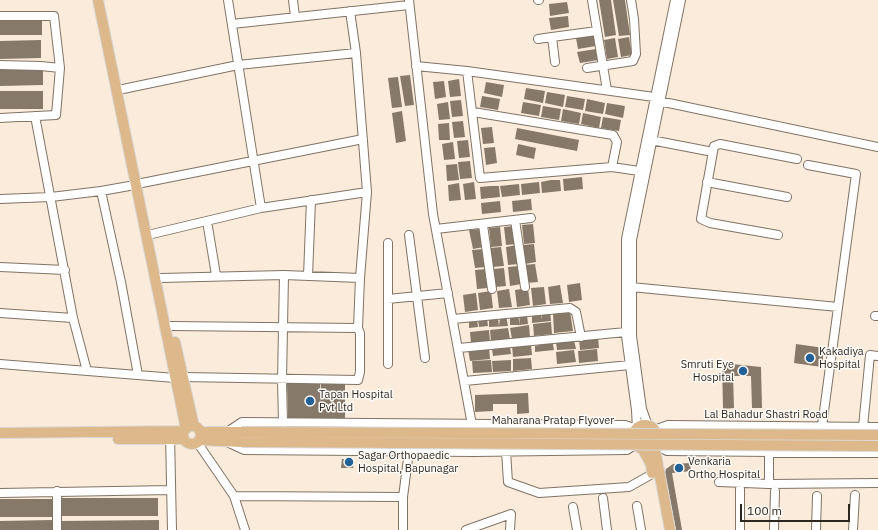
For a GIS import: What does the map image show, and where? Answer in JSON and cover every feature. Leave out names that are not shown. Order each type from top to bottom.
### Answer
[{"type":"main road","points":[[98,0],[192,434]]},
{"type":"main road","points":[[103,0],[123,88],[138,184],[152,234],[171,326],[179,378]]},
{"type":"main road","points":[[664,530],[651,464],[634,437],[637,429],[642,426],[651,428],[657,435],[654,444],[670,530]]},
{"type":"main road","points":[[0,433],[170,435]]},
{"type":"main road","name":"Maharana Pratap Flyover","points":[[170,435],[192,434],[227,437],[878,435]]},
{"type":"main road","points":[[0,440],[170,435]]},
{"type":"main road","name":"Maharana Pratap Flyover","points":[[242,437],[878,446]]},
{"type":"main road","points":[[639,446],[649,448],[654,444]]},
{"type":"street","points":[[228,0],[261,208]]},
{"type":"street","points":[[293,0],[295,17]]},
{"type":"street","points":[[592,0],[607,90]]},
{"type":"street","points":[[587,68],[633,61],[636,54],[634,19],[631,0]]},
{"type":"street","points":[[651,428],[642,409],[632,336],[632,240],[652,140],[657,99],[675,0]]},
{"type":"street","points":[[639,446],[627,450],[244,450],[227,437],[242,422],[625,425],[637,429],[626,332],[626,239],[639,171],[681,0]]},
{"type":"street","points":[[232,24],[350,11],[409,2],[436,230],[472,425]]},
{"type":"street","points":[[0,364],[179,378],[358,380],[360,372],[358,328],[360,278],[367,192],[356,53],[350,11]]},
{"type":"street","points":[[0,16],[54,16],[60,68],[56,115],[0,118]]},
{"type":"street","points":[[538,39],[597,31]]},
{"type":"street","points":[[552,37],[555,62]]},
{"type":"street","points":[[123,88],[238,65],[356,53]]},
{"type":"street","points":[[0,65],[60,68]]},
{"type":"street","points":[[416,66],[467,71],[607,90],[657,99],[878,147]]},
{"type":"street","points":[[467,71],[480,178],[612,167],[639,171]]},
{"type":"street","points":[[473,112],[613,135],[617,142],[612,167]]},
{"type":"street","points":[[35,116],[73,318],[87,371]]},
{"type":"street","points":[[0,199],[51,197],[101,191],[363,139]]},
{"type":"street","points":[[652,140],[713,152]]},
{"type":"street","points":[[778,235],[703,222],[700,219],[714,146],[720,144],[797,159]]},
{"type":"street","points":[[808,165],[856,174],[822,426]]},
{"type":"street","points":[[707,182],[787,197]]},
{"type":"street","points":[[101,191],[121,282],[138,375]]},
{"type":"street","points":[[152,234],[261,208],[367,192]]},
{"type":"street","points":[[308,276],[310,200]]},
{"type":"street","points":[[436,230],[531,218]]},
{"type":"street","points":[[515,220],[525,288]]},
{"type":"street","points":[[207,221],[216,275]]},
{"type":"street","points":[[483,224],[492,290]]},
{"type":"street","points":[[408,234],[426,358]]},
{"type":"street","points":[[388,243],[388,364]]},
{"type":"street","points":[[0,267],[65,270]]},
{"type":"street","points":[[161,278],[216,275],[284,275],[360,278]]},
{"type":"street","points":[[283,423],[282,327],[284,275]]},
{"type":"street","points":[[631,287],[838,307]]},
{"type":"street","points":[[388,299],[448,293]]},
{"type":"street","points":[[453,319],[570,308],[576,312],[581,337]]},
{"type":"street","points":[[0,313],[73,318]]},
{"type":"street","points":[[171,326],[358,328]]},
{"type":"street","points":[[459,348],[626,332]]},
{"type":"street","points":[[864,427],[870,355],[878,356]]},
{"type":"street","points":[[465,381],[630,365]]},
{"type":"street","name":"Lal Bahadur Shastri Road","points":[[651,428],[668,425],[878,427]]},
{"type":"street","points":[[192,434],[234,496],[245,530]]},
{"type":"street","points":[[170,435],[172,530]]},
{"type":"street","points":[[654,444],[667,451],[878,453]]},
{"type":"street","points":[[403,530],[403,497],[409,451]]},
{"type":"street","points":[[506,451],[508,482],[539,493],[629,487],[652,474]]},
{"type":"street","points":[[769,452],[769,484]]},
{"type":"street","points":[[720,482],[769,484],[878,483]]},
{"type":"street","points":[[0,493],[171,490]]},
{"type":"street","points":[[740,490],[740,530]]},
{"type":"street","points":[[57,491],[57,530]]},
{"type":"street","points":[[774,530],[775,492]]},
{"type":"street","points":[[854,530],[855,495]]},
{"type":"street","points":[[234,496],[403,497]]},
{"type":"street","points":[[816,530],[817,496]]},
{"type":"street","points":[[603,498],[608,530]]},
{"type":"street","points":[[637,506],[641,530]]},
{"type":"street","points":[[573,507],[577,530]]},
{"type":"street","points":[[470,529],[511,514],[510,530]]},
{"type":"building","points":[[599,0],[611,0],[616,35],[605,37]]},
{"type":"building","points":[[613,0],[625,0],[630,35],[619,36]]},
{"type":"building","points":[[567,2],[569,13],[550,16],[549,4]]},
{"type":"building","points":[[568,16],[569,27],[551,30],[549,18]]},
{"type":"building","points":[[0,17],[42,17],[42,35],[0,35]]},
{"type":"building","points":[[594,35],[596,46],[578,49],[576,38]]},
{"type":"building","points":[[629,37],[632,55],[621,57],[618,39]]},
{"type":"building","points":[[615,38],[618,57],[607,59],[604,40]]},
{"type":"building","points":[[41,40],[41,58],[0,59],[0,41]]},
{"type":"building","points":[[596,49],[598,60],[580,63],[577,52]]},
{"type":"building","points":[[43,67],[43,85],[0,86],[0,68]]},
{"type":"building","points":[[410,75],[414,105],[405,106],[400,76]]},
{"type":"building","points":[[398,77],[402,107],[392,108],[388,78]]},
{"type":"building","points":[[459,79],[461,96],[450,97],[448,81]]},
{"type":"building","points":[[444,81],[446,97],[435,99],[433,82]]},
{"type":"building","points":[[486,82],[504,85],[502,97],[484,93]]},
{"type":"building","points":[[526,88],[545,91],[543,103],[524,99]]},
{"type":"building","points":[[0,91],[43,91],[43,109],[0,109]]},
{"type":"building","points":[[547,92],[565,95],[563,107],[545,103]]},
{"type":"building","points":[[482,96],[500,99],[498,110],[480,107]]},
{"type":"building","points":[[567,96],[585,99],[583,110],[565,107]]},
{"type":"building","points":[[587,99],[605,103],[603,114],[585,111]]},
{"type":"building","points":[[461,100],[463,116],[452,117],[450,101]]},
{"type":"building","points":[[448,102],[450,119],[439,120],[437,104]]},
{"type":"building","points":[[523,102],[541,105],[539,116],[521,113]]},
{"type":"building","points":[[607,103],[625,106],[623,118],[605,114]]},
{"type":"building","points":[[543,106],[561,109],[559,120],[541,117]]},
{"type":"building","points":[[563,109],[581,113],[579,124],[561,121]]},
{"type":"building","points":[[402,111],[406,141],[396,143],[392,113]]},
{"type":"building","points":[[583,113],[601,117],[599,128],[581,124]]},
{"type":"building","points":[[603,117],[621,120],[619,131],[601,128]]},
{"type":"building","points":[[463,121],[465,137],[454,138],[452,122]]},
{"type":"building","points":[[449,123],[450,140],[439,140],[438,124]]},
{"type":"building","points":[[492,127],[494,143],[483,144],[481,128]]},
{"type":"building","points":[[517,128],[579,140],[577,151],[515,139]]},
{"type":"building","points":[[468,140],[470,157],[459,158],[457,141]]},
{"type":"building","points":[[453,142],[455,159],[444,160],[442,144]]},
{"type":"building","points":[[518,144],[536,148],[534,159],[516,155]]},
{"type":"building","points":[[495,147],[497,163],[486,165],[484,148]]},
{"type":"building","points":[[470,161],[472,178],[460,179],[458,162]]},
{"type":"building","points":[[457,164],[459,180],[447,181],[446,165]]},
{"type":"building","points":[[582,177],[583,189],[564,191],[563,179]]},
{"type":"building","points":[[560,180],[561,191],[542,193],[541,182]]},
{"type":"building","points":[[474,182],[476,199],[465,200],[463,184]]},
{"type":"building","points":[[539,182],[540,193],[522,195],[521,184]]},
{"type":"building","points":[[459,183],[461,200],[449,201],[448,185]]},
{"type":"building","points":[[519,184],[520,195],[502,197],[500,186]]},
{"type":"building","points":[[499,186],[500,197],[481,199],[480,187]]},
{"type":"building","points":[[531,199],[532,210],[513,212],[512,201]]},
{"type":"building","points":[[500,201],[501,212],[482,214],[481,203]]},
{"type":"building","points":[[533,224],[535,243],[524,244],[522,225]]},
{"type":"building","points":[[515,226],[517,244],[506,245],[504,227]]},
{"type":"building","points":[[500,227],[502,246],[491,247],[489,228]]},
{"type":"building","points":[[480,229],[484,247],[473,249],[469,230]]},
{"type":"building","points":[[534,244],[536,262],[525,264],[523,245]]},
{"type":"building","points":[[517,245],[519,264],[508,265],[506,247]]},
{"type":"building","points":[[501,247],[504,266],[492,267],[490,248]]},
{"type":"building","points":[[484,249],[486,267],[475,268],[472,250]]},
{"type":"building","points":[[535,264],[538,282],[526,283],[524,265]]},
{"type":"building","points":[[519,266],[521,284],[510,286],[508,267]]},
{"type":"building","points":[[504,268],[506,286],[495,287],[493,269]]},
{"type":"building","points":[[486,269],[488,288],[477,289],[475,270]]},
{"type":"building","points":[[580,283],[582,300],[569,302],[567,285]]},
{"type":"building","points":[[560,285],[563,303],[550,304],[548,287]]},
{"type":"building","points":[[544,287],[546,304],[533,306],[531,288]]},
{"type":"building","points":[[528,288],[530,305],[517,307],[515,290]]},
{"type":"building","points":[[509,289],[512,307],[499,308],[497,291]]},
{"type":"building","points":[[491,291],[493,308],[480,310],[478,293]]},
{"type":"building","points":[[476,293],[478,310],[465,312],[463,295]]},
{"type":"building","points":[[570,311],[573,331],[554,333],[553,313]]},
{"type":"building","points":[[550,312],[551,321],[532,323],[532,315],[541,314],[542,319],[542,313]]},
{"type":"building","points":[[519,315],[527,315],[528,324],[520,325]]},
{"type":"building","points":[[506,316],[508,326],[489,327],[489,318],[498,318],[499,326],[500,318]]},
{"type":"building","points":[[518,316],[520,325],[510,325],[510,317]]},
{"type":"building","points":[[487,318],[488,326],[479,327],[478,319]]},
{"type":"building","points":[[477,319],[478,327],[469,328],[469,320]]},
{"type":"building","points":[[551,322],[552,334],[534,336],[533,324]]},
{"type":"building","points":[[529,325],[530,337],[512,339],[510,328]]},
{"type":"building","points":[[508,328],[510,339],[491,341],[490,330]]},
{"type":"building","points":[[489,330],[490,341],[471,343],[470,332]]},
{"type":"building","points":[[598,337],[599,348],[580,350],[579,339]]},
{"type":"building","points":[[574,340],[576,349],[557,350],[556,342]]},
{"type":"building","points":[[553,344],[554,350],[535,352],[535,346]]},
{"type":"building","points":[[796,344],[824,348],[822,367],[794,363]]},
{"type":"building","points":[[531,345],[532,355],[513,357],[512,346]]},
{"type":"building","points":[[510,347],[511,354],[493,356],[492,349]]},
{"type":"building","points":[[489,348],[490,359],[470,361],[468,349]]},
{"type":"building","points":[[597,349],[598,361],[579,363],[578,351]]},
{"type":"building","points":[[574,350],[576,362],[557,364],[556,352]]},
{"type":"building","points":[[531,358],[532,369],[513,371],[513,359]]},
{"type":"building","points":[[491,360],[492,372],[473,373],[472,361]]},
{"type":"building","points":[[511,360],[511,371],[493,372],[492,361]]},
{"type":"building","points":[[722,363],[761,367],[762,408],[752,408],[751,376],[733,376],[734,408],[723,409]]},
{"type":"building","points":[[345,381],[345,419],[288,418],[287,383],[320,382],[321,404],[321,382]]},
{"type":"building","points":[[528,393],[529,413],[517,414],[517,404],[493,404],[493,411],[475,412],[475,395]]},
{"type":"building","points":[[342,459],[354,459],[353,468],[341,468]]},
{"type":"building","points":[[690,463],[691,471],[672,473],[682,530],[676,530],[665,473],[666,469],[673,464]]},
{"type":"building","points":[[59,498],[158,498],[158,516],[59,516]]},
{"type":"building","points":[[0,499],[52,499],[52,517],[0,517]]},
{"type":"building","points":[[52,520],[52,530],[0,530],[0,521]]},
{"type":"building","points":[[159,520],[159,530],[60,530],[60,521]]},
{"type":"place","name":"Kakadiya Hospital","points":[[810,358]]},
{"type":"place","name":"Smruti Eye Hospital","points":[[743,371]]},
{"type":"place","name":"Tapan Hospital Pvt Ltd","points":[[310,401]]},
{"type":"place","name":"Sagar Orthopaedic Hospital, Bapunagar","points":[[349,462]]},
{"type":"place","name":"Venkaria Ortho Hospital","points":[[679,468]]}]
